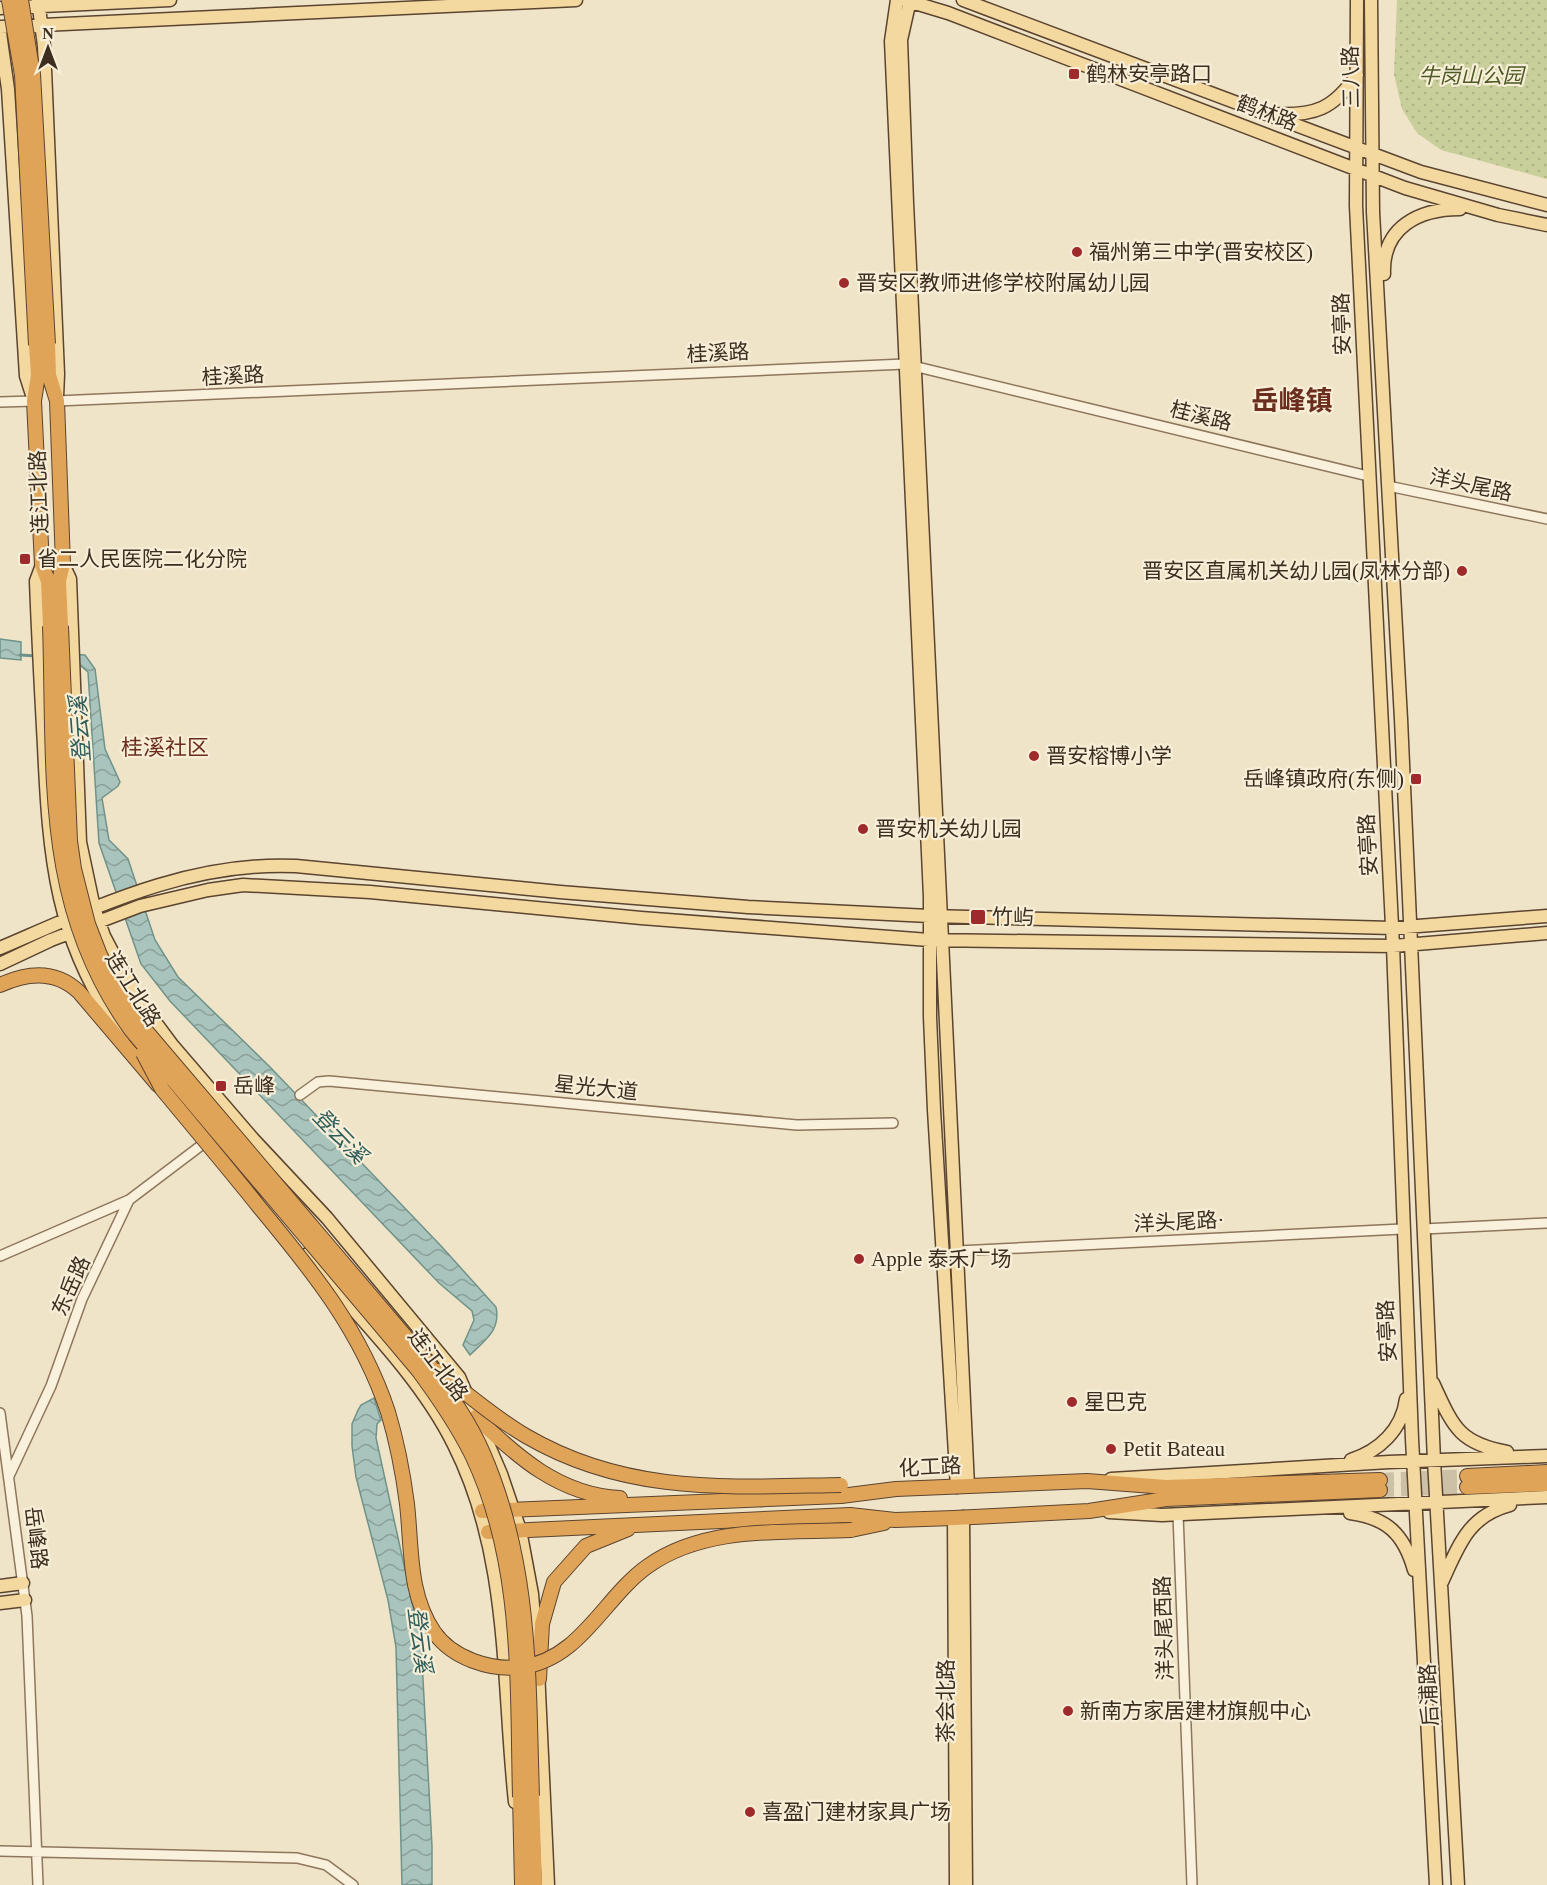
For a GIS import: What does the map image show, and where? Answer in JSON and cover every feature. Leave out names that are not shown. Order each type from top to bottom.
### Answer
[{"type":"highway","name":"连江北路","points":[[9,0],[22,75],[42,345],[57,401],[63,564],[59,580],[55,626],[58,843],[68,900],[89,959],[114,1007],[418,1370],[442,1403],[472,1456],[499,1527],[512,1598],[526,1797],[535,1885]]},
{"type":"highway","name":"连江北路","points":[[21,0],[34,83],[42,345],[34,401],[42,565],[48,581],[55,626],[70,841],[80,897],[99,955],[124,1001],[141,1025],[428,1363],[463,1415],[482,1450],[495,1482],[517,1560],[526,1630],[526,1797],[522,1878]]},
{"type":"highway","points":[[0,985],[23,976],[48,975],[68,983],[79,992],[162,1089],[328,1292],[355,1335],[385,1405],[396,1443],[406,1496],[417,1597],[435,1635],[454,1652],[473,1661],[496,1667],[521,1667],[545,1661],[582,1635],[626,1585],[648,1566],[673,1551],[704,1539],[851,1530],[894,1520]]},
{"type":"highway","points":[[131,1030],[162,1089]]},
{"type":"highway","points":[[428,1363],[526,1436],[580,1462],[635,1479],[690,1486],[840,1485],[897,1489]]},
{"type":"highway","points":[[476,1417],[533,1467],[575,1490],[609,1498],[700,1502]]},
{"type":"highway","points":[[1547,1472],[1467,1481],[1547,1484]]},
{"type":"highway","name":"化工路","points":[[482,1511],[841,1496],[897,1489],[1086,1481],[1166,1487],[1380,1485],[1166,1499],[1089,1511],[959,1518],[894,1520],[850,1515],[488,1532]]},
{"type":"highway","points":[[539,1679],[542,1624],[554,1582],[586,1546],[638,1524]]},
{"type":"main road","points":[[0,8],[38,3],[170,0]]},
{"type":"main road","points":[[0,27],[576,0]]},
{"type":"main road","points":[[905,0],[902,40],[911,364],[935,916],[934,1110],[963,1486]]},
{"type":"main road","name":"鹤林路","points":[[905,0],[948,13],[1371,175],[1474,209],[1547,225]]},
{"type":"main road","name":"鹤林路","points":[[963,0],[1442,179],[1547,206]]},
{"type":"main road","name":"三八路","points":[[1357,0],[1357,148]]},
{"type":"main road","name":"三八路","points":[[1371,0],[1372,154]]},
{"type":"main road","points":[[38,3],[43,24],[58,374],[57,401]]},
{"type":"main road","points":[[0,33],[8,89],[26,376],[34,401]]},
{"type":"main road","points":[[0,71],[8,89]]},
{"type":"main road","points":[[1263,112],[1285,114],[1318,111],[1339,98],[1357,75]]},
{"type":"main road","name":"安亭路","points":[[1357,148],[1368,476],[1393,946],[1402,1229],[1415,1504]]},
{"type":"main road","name":"安亭路","points":[[1372,154],[1371,175],[1437,1503]]},
{"type":"main road","points":[[1381,358],[1386,341],[1383,261],[1394,236],[1420,214],[1446,209],[1474,209]]},
{"type":"main road","points":[[63,564],[70,579],[79,826],[98,922],[131,988],[154,1023],[445,1357],[459,1377],[498,1466],[520,1530],[532,1594],[539,1679],[548,1885]]},
{"type":"main road","points":[[42,565],[36,581],[47,817],[53,871],[67,927],[88,980],[110,1016],[170,1098],[405,1371],[454,1443],[482,1511],[488,1532],[500,1612],[522,1878]]},
{"type":"main road","points":[[0,964],[67,927],[94,908],[177,878],[228,868],[270,865],[630,898],[935,916],[1409,928],[1547,916]]},
{"type":"main road","points":[[0,948],[67,927],[98,922],[140,906],[196,892],[254,885],[370,892],[641,918],[935,940],[1393,946],[1547,933]]},
{"type":"main road","points":[[935,940],[958,1251],[963,1486]]},
{"type":"main road","points":[[1430,1376],[1452,1420],[1469,1440],[1482,1447],[1532,1457]]},
{"type":"main road","points":[[1335,1465],[1363,1456],[1380,1446],[1392,1433],[1405,1407],[1409,1377]]},
{"type":"main road","points":[[1086,1481],[1165,1473],[1547,1456]]},
{"type":"main road","points":[[1089,1511],[1178,1514],[1541,1497]]},
{"type":"main road","points":[[1441,1586],[1472,1525],[1495,1509],[1541,1497]]},
{"type":"main road","name":"后浦路","points":[[1437,1503],[1458,1885]]},
{"type":"main road","name":"后浦路","points":[[1415,1504],[1436,1885]]},
{"type":"main road","points":[[1319,1508],[1370,1515],[1390,1527],[1406,1549],[1419,1587]]},
{"type":"main road","name":"茶会北路","points":[[956,1885],[959,1518]]},
{"type":"main road","name":"茶会北路","points":[[959,1518],[966,1885]]},
{"type":"main road","points":[[0,1586],[23,1583]]},
{"type":"main road","points":[[0,1603],[25,1600]]},
{"type":"street","name":"桂溪路","points":[[57,401],[911,364],[1368,476]]},
{"type":"street","points":[[0,402],[34,401]]},
{"type":"street","name":"洋头尾路","points":[[1388,486],[1547,519]]},
{"type":"street","name":"星光大道","points":[[300,1095],[318,1082],[329,1081],[797,1125],[893,1123]]},
{"type":"street","points":[[0,1256],[129,1200],[146,1190],[207,1142]]},
{"type":"street","name":"东岳路","points":[[9,1476],[51,1386],[82,1299],[129,1200]]},
{"type":"street","points":[[1423,1229],[1547,1223]]},
{"type":"street","name":"洋头尾路·","points":[[958,1251],[1402,1229]]},
{"type":"street","name":"岳峰路","points":[[0,1413],[25,1600],[38,1885]]},
{"type":"street","name":"洋头尾西路","points":[[1178,1514],[1192,1885]]},
{"type":"street","points":[[0,1851],[37,1850],[297,1858],[326,1865],[353,1885]]},
{"type":"green space","name":"牛岗山公园","points":[[1397,0],[1547,0],[1547,179],[1441,150],[1417,133],[1402,109],[1394,74]]},
{"type":"water","points":[[0,639],[21,642],[21,660],[0,658]]},
{"type":"water","points":[[67,654],[85,655],[95,669],[105,749],[120,782],[102,798],[109,840],[128,859],[155,940],[178,977],[270,1067],[442,1247],[496,1307],[496,1322],[491,1334],[470,1355],[463,1345],[474,1320],[472,1311],[439,1283],[170,1001],[141,964],[99,843],[88,672]]},
{"type":"water","points":[[374,1398],[381,1420],[377,1424],[376,1438],[421,1642],[432,1885],[402,1885],[396,1647],[388,1600],[356,1477],[352,1446],[352,1424],[358,1410],[361,1405]]},
{"type":"waterway","name":"登云溪","points":[[20,655],[37,656]]},
{"type":"tunnel","points":[[1380,1480],[1467,1476]]},
{"type":"tunnel","points":[[1380,1490],[1467,1487]]},
{"type":"place","name":"鹤林安亭路口","points":[[1074,74]]},
{"type":"place","name":"福州第三中学(晋安校区)","points":[[1077,252]]},
{"type":"place","name":"晋安区教师进修学校附属幼儿园","points":[[844,283]]},
{"type":"place","name":"省二人民医院二化分院","points":[[25,559]]},
{"type":"place","name":"晋安区直属机关幼儿园(凤林分部)","points":[[1462,571]]},
{"type":"place","name":"晋安榕博小学","points":[[1034,756]]},
{"type":"place","name":"岳峰镇政府(东侧)","points":[[1416,779]]},
{"type":"place","name":"晋安机关幼儿园","points":[[863,829]]},
{"type":"place","name":"竹屿","points":[[978,917]]},
{"type":"place","name":"岳峰","points":[[221,1086]]},
{"type":"place","name":"Apple 泰禾广场","points":[[859,1259]]},
{"type":"place","name":"星巴克","points":[[1072,1402]]},
{"type":"place","name":"Petit Bateau","points":[[1111,1449]]},
{"type":"place","name":"新南方家居建材旗舰中心","points":[[1068,1711]]},
{"type":"place","name":"喜盈门建材家具广场","points":[[750,1812]]},
{"type":"district","name":"岳峰镇","points":[[1292,401]]},
{"type":"district","name":"桂溪社区","points":[[165,747]]}]
